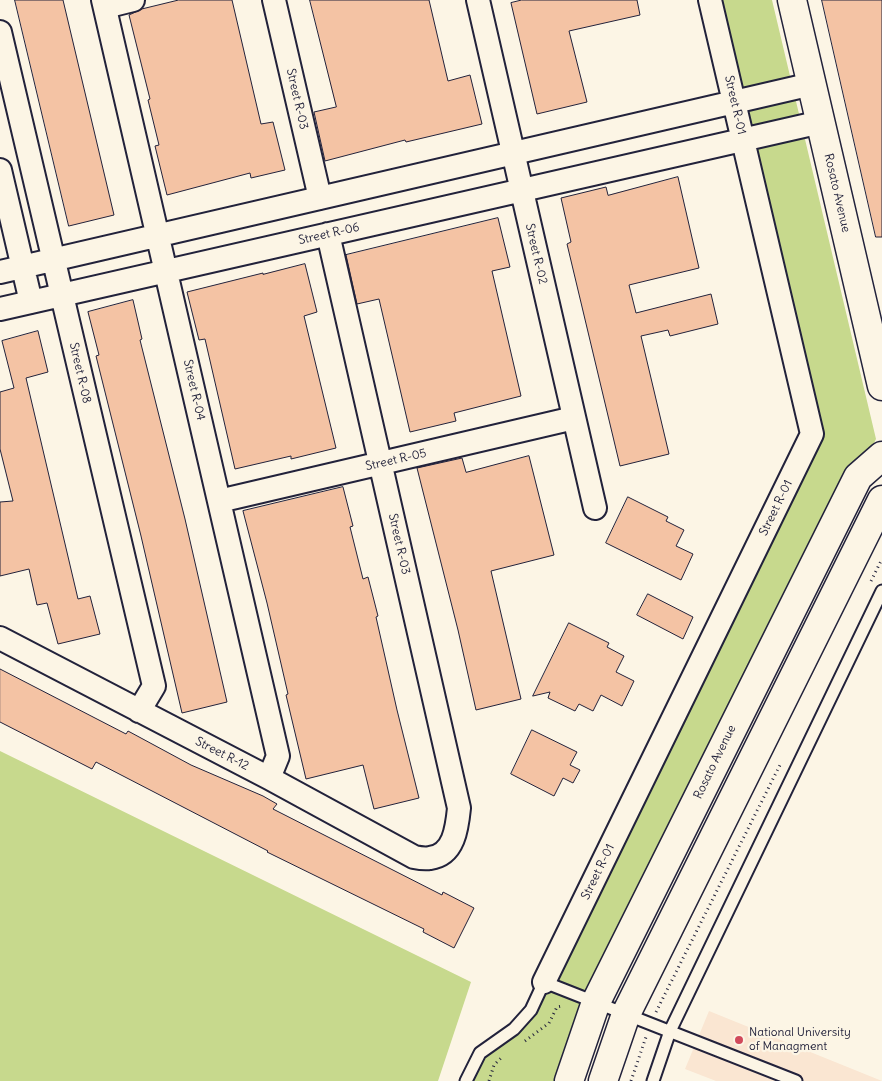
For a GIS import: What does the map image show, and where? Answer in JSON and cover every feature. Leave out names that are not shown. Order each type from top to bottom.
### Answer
[{"type":"street","points":[[104,3],[133,0]]},
{"type":"street","name":"Street R-03","points":[[274,0],[320,198]]},
{"type":"street","name":"Street R-02","points":[[478,0],[596,508]]},
{"type":"street","name":"Street R-01","points":[[544,982],[812,434],[710,0]]},
{"type":"street","name":"Rosato Avenue","points":[[792,0],[882,386]]},
{"type":"street","name":"Street R-04","points":[[104,3],[278,756],[269,778]]},
{"type":"street","name":"Street R-08","points":[[0,32],[154,686],[139,711]]},
{"type":"street","points":[[0,272],[812,84]]},
{"type":"street","name":"Street R-06","points":[[0,309],[820,122]]},
{"type":"street","points":[[0,170],[30,302]]},
{"type":"street","name":"Street R-03","points":[[328,234],[459,808],[456,834],[445,852]]},
{"type":"street","name":"Street R-05","points":[[219,501],[574,418]]},
{"type":"street","name":"Rosato Avenue","points":[[569,1081],[596,1002],[858,477],[882,456]]},
{"type":"street","points":[[603,1081],[638,1019],[882,500]]},
{"type":"street","name":"Street R-12","points":[[0,638],[269,778],[414,857],[431,858],[445,852]]},
{"type":"lane","points":[[653,1081],[670,1031],[882,591]]},
{"type":"lane","points":[[466,1081],[480,1053],[514,1029],[531,1010],[544,982],[796,1081]]},
{"type":"path","points":[[869,586],[882,560]]},
{"type":"path","points":[[631,1081],[638,1019],[784,756]]},
{"type":"shaded area","name":"National University of Managment","points":[[709,1011],[882,1081],[716,1081],[685,1069]]},
{"type":"green space","points":[[710,0],[772,0],[876,439],[596,1002],[569,1081],[466,1081],[480,1053],[531,1010],[812,434]]},
{"type":"green space","points":[[0,751],[471,982],[438,1081],[0,1081]]},
{"type":"building","points":[[15,0],[63,0],[114,215],[69,226]]},
{"type":"building","points":[[179,0],[232,0],[261,124],[273,122],[285,170],[251,178],[250,173],[167,195],[155,146],[159,145],[148,100],[150,99],[129,15],[142,9]]},
{"type":"building","points":[[310,0],[429,0],[448,81],[470,75],[482,124],[406,142],[405,140],[325,161],[314,112],[336,107]]},
{"type":"building","points":[[522,0],[637,0],[640,15],[569,31],[587,102],[537,114],[511,3]]},
{"type":"building","points":[[822,0],[882,0],[882,237],[876,237]]},
{"type":"building","points":[[678,177],[699,268],[629,285],[636,313],[711,294],[718,324],[670,336],[668,330],[641,336],[669,454],[620,466],[567,244],[571,242],[561,198],[606,187],[608,195]]},
{"type":"building","points":[[498,218],[510,267],[492,271],[521,396],[454,413],[456,421],[410,432],[379,299],[357,304],[346,255]]},
{"type":"building","points":[[305,264],[317,312],[304,316],[336,448],[291,459],[291,456],[235,469],[205,339],[199,340],[187,292]]},
{"type":"building","points":[[133,300],[142,339],[140,340],[185,519],[227,702],[182,713],[141,536],[96,356],[99,355],[88,312]]},
{"type":"building","points":[[38,331],[48,372],[26,378],[78,599],[90,596],[100,634],[58,644],[47,603],[37,605],[29,569],[0,576],[0,502],[13,501],[0,449],[0,392],[14,388],[2,341]]},
{"type":"building","points":[[529,456],[554,555],[491,571],[521,699],[476,710],[417,468],[462,458],[466,472]]},
{"type":"building","points":[[343,487],[353,526],[350,527],[363,579],[368,577],[378,616],[376,617],[419,798],[374,809],[363,765],[306,779],[267,603],[243,511]]},
{"type":"building","points":[[628,497],[668,517],[666,521],[684,530],[676,546],[693,554],[681,580],[606,543]]},
{"type":"building","points":[[648,594],[693,617],[683,639],[637,615]]},
{"type":"building","points":[[569,623],[609,643],[607,647],[624,656],[616,672],[634,681],[622,706],[601,695],[593,711],[579,704],[575,711],[548,698],[550,692],[533,696]]},
{"type":"building","points":[[0,669],[126,734],[128,731],[191,765],[263,796],[277,804],[273,809],[442,895],[443,892],[474,908],[454,948],[423,932],[424,929],[267,852],[96,762],[92,769],[0,722]]},
{"type":"building","points":[[532,730],[577,752],[570,765],[580,770],[573,783],[563,778],[554,796],[511,774]]},
{"type":"place","name":"National University of Managment","points":[[739,1040]]}]
